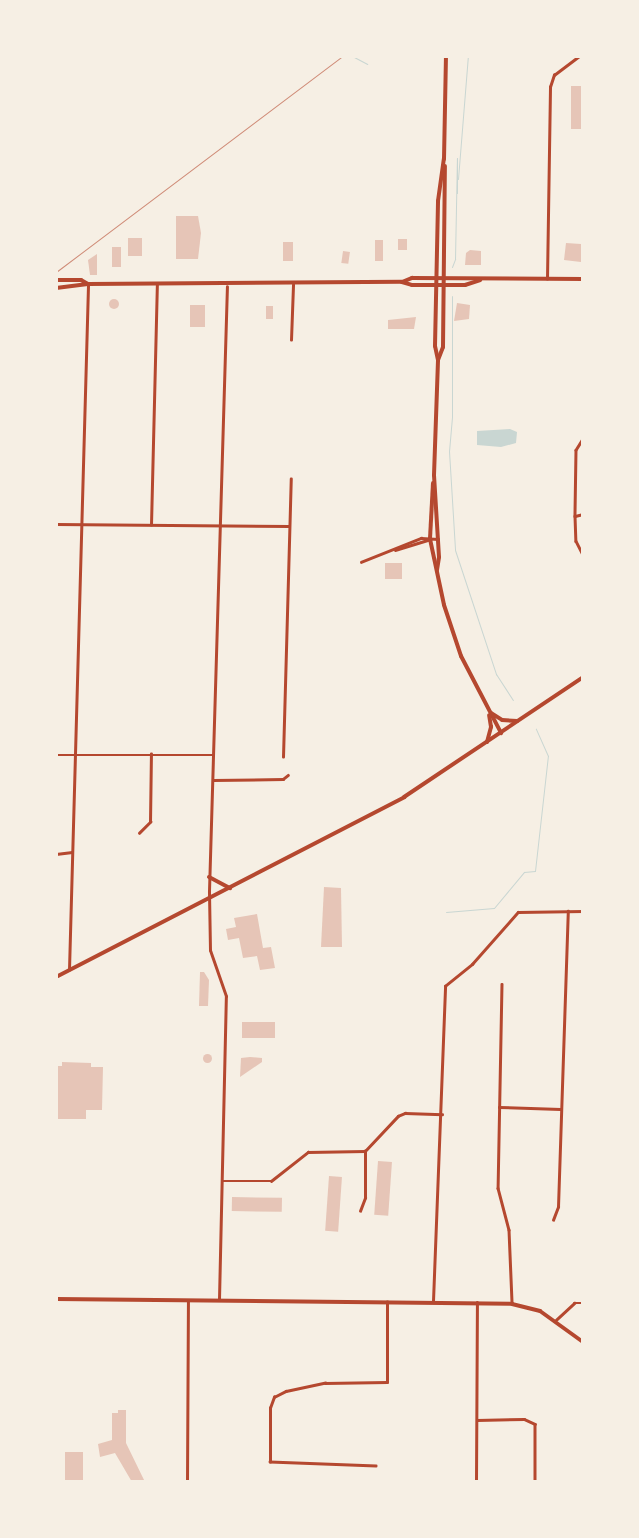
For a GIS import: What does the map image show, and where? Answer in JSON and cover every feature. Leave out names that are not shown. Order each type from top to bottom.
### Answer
[{"type":"main road","points":[[438,360],[443,347],[446,56]]},
{"type":"main road","points":[[437,570],[438,539],[434,475],[438,360],[435,346],[436,278],[438,201],[444,158]]},
{"type":"main road","points":[[402,282],[412,278],[583,280]]},
{"type":"main road","points":[[56,280],[81,280],[88,284]]},
{"type":"main road","points":[[56,288],[88,284],[227,286],[402,282],[466,285],[480,280]]},
{"type":"main road","points":[[434,475],[430,498],[430,539],[454,639],[501,733]]},
{"type":"main road","points":[[56,977],[209,900],[404,797],[583,677]]},
{"type":"main road","points":[[487,708],[502,720],[519,721]]},
{"type":"main road","points":[[487,708],[491,728],[487,742]]},
{"type":"main road","points":[[209,877],[230,888]]},
{"type":"main road","points":[[56,1299],[218,1299],[512,1304],[540,1311],[556,1320],[583,1342]]},
{"type":"street","points":[[547,280],[550,87],[554,75],[579,56]]},
{"type":"street","points":[[69,971],[88,284]]},
{"type":"street","points":[[151,525],[157,285]]},
{"type":"street","points":[[291,340],[293,285]]},
{"type":"street","points":[[218,1299],[226,996],[210,950],[209,877],[227,286]]},
{"type":"street","points":[[583,439],[576,450],[575,516],[576,540],[583,555]]},
{"type":"street","points":[[283,757],[291,479]]},
{"type":"street","points":[[575,516],[583,514]]},
{"type":"street","points":[[56,524],[289,526]]},
{"type":"street","points":[[394,550],[421,538],[438,539]]},
{"type":"street","points":[[361,562],[430,539]]},
{"type":"street","points":[[139,833],[150,822],[151,754]]},
{"type":"street","points":[[56,755],[213,755]]},
{"type":"street","points":[[213,780],[283,779],[288,775]]},
{"type":"street","points":[[56,854],[72,852]]},
{"type":"street","points":[[433,1302],[442,1114],[445,986],[472,964],[522,911],[583,911]]},
{"type":"street","points":[[553,1220],[558,1207],[568,911]]},
{"type":"street","points":[[502,984],[498,1188],[508,1230],[512,1304]]},
{"type":"street","points":[[500,1107],[560,1110]]},
{"type":"street","points":[[360,1211],[365,1198],[365,1151],[398,1116],[405,1113],[442,1114]]},
{"type":"street","points":[[221,1181],[271,1181],[308,1152],[365,1151]]},
{"type":"street","points":[[187,1482],[188,1299]]},
{"type":"street","points":[[376,1466],[270,1462],[270,1408],[274,1397],[286,1390],[325,1384],[387,1382],[386,1301]]},
{"type":"street","points":[[476,1482],[478,1302]]},
{"type":"street","points":[[556,1320],[574,1303],[583,1303]]},
{"type":"street","points":[[477,1420],[524,1419],[535,1424],[534,1482]]},
{"type":"shaded area","points":[[510,429],[517,432],[516,443],[501,447],[477,445],[477,431]]},
{"type":"building","points":[[571,86],[583,86],[583,129],[571,129]]},
{"type":"building","points":[[176,216],[198,216],[201,233],[198,259],[176,259]]},
{"type":"building","points":[[128,238],[142,238],[142,256],[128,256]]},
{"type":"building","points":[[398,239],[407,239],[407,250],[398,250]]},
{"type":"building","points":[[375,240],[383,240],[383,261],[375,261]]},
{"type":"building","points":[[283,242],[293,242],[293,261],[283,261]]},
{"type":"building","points":[[566,243],[581,244],[581,262],[564,260]]},
{"type":"building","points":[[112,247],[121,247],[121,267],[112,267]]},
{"type":"building","points":[[470,250],[481,251],[481,265],[465,265],[466,253]]},
{"type":"building","points":[[343,251],[350,252],[348,264],[341,263]]},
{"type":"building","points":[[97,254],[97,275],[90,275],[88,260]]},
{"type":"building","points":[[112,299],[116,299],[119,304],[118,308],[112,309],[109,306],[109,302]]},
{"type":"building","points":[[457,303],[470,305],[469,319],[454,321]]},
{"type":"building","points":[[190,305],[205,305],[205,327],[190,327]]},
{"type":"building","points":[[266,306],[273,306],[273,319],[266,319]]},
{"type":"building","points":[[416,317],[414,329],[388,329],[388,320]]},
{"type":"building","points":[[385,563],[402,563],[402,579],[385,579]]},
{"type":"building","points":[[324,887],[341,888],[342,947],[321,947]]},
{"type":"building","points":[[257,914],[263,948],[271,947],[275,968],[260,970],[257,956],[243,958],[239,938],[228,940],[226,929],[236,927],[234,918]]},
{"type":"building","points":[[200,972],[204,972],[209,980],[208,1006],[199,1006]]},
{"type":"building","points":[[242,1022],[275,1022],[275,1038],[242,1038]]},
{"type":"building","points":[[207,1054],[211,1058],[207,1062],[203,1058]]},
{"type":"building","points":[[241,1058],[262,1058],[262,1062],[240,1077]]},
{"type":"building","points":[[62,1062],[91,1063],[91,1067],[103,1067],[102,1110],[86,1110],[86,1119],[58,1119],[56,1066],[62,1066]]},
{"type":"building","points":[[378,1161],[392,1162],[388,1216],[374,1215]]},
{"type":"building","points":[[329,1176],[342,1177],[338,1232],[325,1231]]},
{"type":"building","points":[[232,1197],[282,1198],[282,1212],[232,1211]]},
{"type":"building","points":[[118,1410],[126,1410],[126,1443],[145,1482],[132,1482],[115,1453],[100,1457],[98,1444],[112,1440],[112,1413],[118,1413]]},
{"type":"building","points":[[65,1452],[83,1452],[83,1482],[65,1482]]},
{"type":"waterway","points":[[458,179],[468,56]]},
{"type":"waterway","points":[[354,57],[367,64]]},
{"type":"waterway","points":[[452,267],[455,259],[457,158],[457,193]]},
{"type":"waterway","points":[[452,296],[452,417],[449,451],[455,550],[496,674],[513,700]]},
{"type":"waterway","points":[[446,912],[494,908],[524,872],[535,871],[548,756],[536,729]]},
{"type":"railway","points":[[56,272],[343,56]]}]
